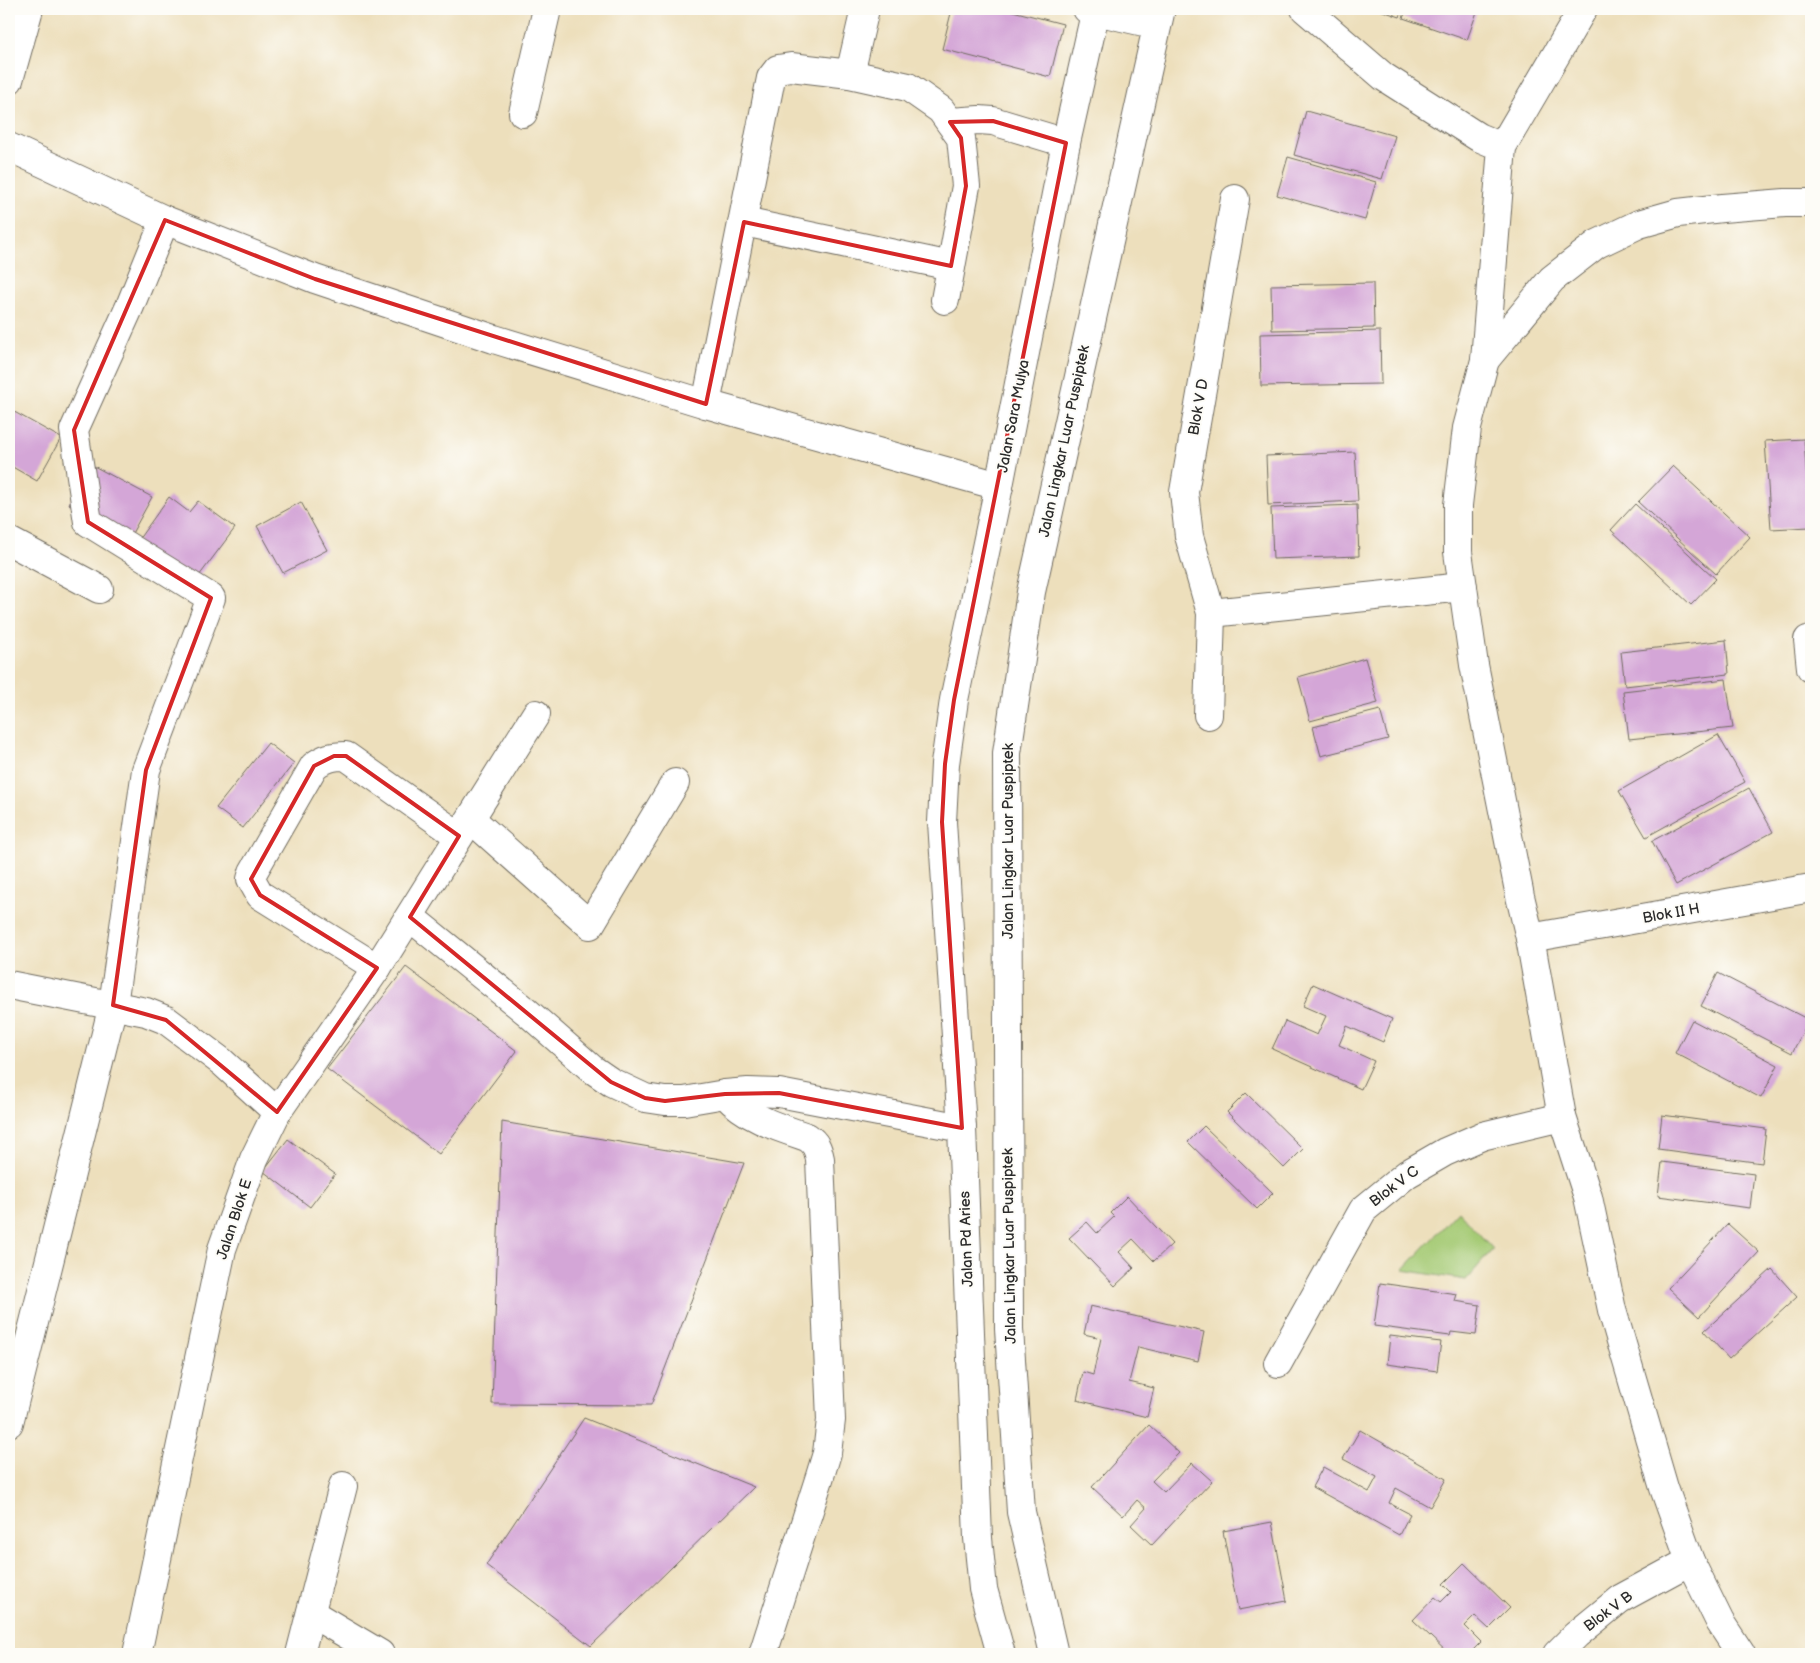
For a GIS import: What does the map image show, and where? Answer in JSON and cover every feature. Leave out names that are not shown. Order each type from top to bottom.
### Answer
[{"type":"street","points":[[9,80],[28,9]]},
{"type":"street","points":[[522,112],[547,9]]},
{"type":"street","points":[[850,74],[866,9]]},
{"type":"street","points":[[1305,9],[1384,77],[1478,137],[1502,147]]},
{"type":"street","points":[[1583,9],[1502,147],[1485,360],[1467,428],[1458,505],[1458,552],[1474,666],[1530,938],[1562,1116],[1588,1198],[1615,1319],[1664,1488],[1690,1561],[1720,1622],[1741,1654]]},
{"type":"street","points":[[1093,10],[1159,17]]},
{"type":"street","name":"Jalan Sara Mulya","points":[[942,822],[945,764],[954,700],[999,486],[1093,10]]},
{"type":"street","name":"Jalan Lingkar Luar Puspiptek","points":[[1054,1654],[1021,1512],[1009,1329],[1007,752],[1031,592],[1159,17]]},
{"type":"street","points":[[706,404],[744,222],[771,78],[778,69],[791,67],[850,74],[908,87],[941,110],[950,122],[961,138],[966,186],[945,300]]},
{"type":"street","points":[[950,122],[993,121],[1066,143]]},
{"type":"street","points":[[9,147],[165,220],[315,280],[494,339],[706,404],[999,486]]},
{"type":"street","name":"Blok V D","points":[[1208,715],[1211,613],[1189,536],[1184,492],[1236,199]]},
{"type":"street","points":[[1485,360],[1552,279],[1597,244],[1639,224],[1678,213],[1731,207],[1811,203]]},
{"type":"street","points":[[9,1423],[113,1005],[146,770],[211,598],[88,522],[74,430],[130,306],[165,220]]},
{"type":"street","points":[[744,222],[951,266]]},
{"type":"street","points":[[9,541],[99,589]]},
{"type":"street","points":[[1211,613],[1463,587]]},
{"type":"street","points":[[1808,640],[1811,668]]},
{"type":"street","name":"Jalan Blok E","points":[[137,1654],[222,1249],[254,1160],[277,1112],[378,968],[536,714]]},
{"type":"street","points":[[378,968],[260,896],[251,879],[253,872],[314,766],[322,759],[346,756],[465,828],[590,925],[676,783]]},
{"type":"street","name":"Jalan Pd Aries","points":[[942,822],[962,1128],[978,1538],[983,1589],[1001,1654]]},
{"type":"street","name":"Blok II H","points":[[1530,938],[1811,888]]},
{"type":"street","points":[[410,917],[526,1011],[592,1068],[611,1082],[645,1098],[665,1101],[725,1094],[779,1093],[962,1128]]},
{"type":"street","points":[[9,985],[146,1012],[166,1020],[222,1062],[277,1112]]},
{"type":"street","points":[[725,1094],[745,1112],[764,1122],[814,1141],[820,1159],[831,1420],[827,1452],[763,1654]]},
{"type":"street","name":"Blok V C","points":[[1278,1363],[1363,1210],[1407,1174],[1445,1152],[1482,1136],[1562,1116]]},
{"type":"street","points":[[300,1654],[343,1486]]},
{"type":"street","name":"Blok V B","points":[[1557,1654],[1576,1635],[1620,1599],[1690,1561]]},
{"type":"street","points":[[311,1613],[380,1654]]},
{"type":"highlighted area","points":[[993,121],[1066,143],[954,700],[945,764],[942,822],[962,1128],[779,1093],[725,1094],[665,1101],[645,1098],[611,1082],[410,917],[459,836],[346,756],[334,756],[314,766],[251,879],[260,895],[377,968],[277,1112],[166,1020],[113,1005],[146,770],[211,598],[88,522],[74,430],[165,220],[315,279],[706,404],[744,222],[951,266],[966,186],[961,138],[950,122]]},
{"type":"green space","points":[[1458,1211],[1493,1249],[1466,1280],[1403,1270]]},
{"type":"building","points":[[952,9],[1005,9],[1063,24],[1050,77],[942,49]]},
{"type":"building","points":[[1377,9],[1403,9],[1400,17]]},
{"type":"building","points":[[1407,9],[1478,9],[1467,40],[1403,18]]},
{"type":"building","points":[[1306,111],[1395,136],[1382,179],[1294,155]]},
{"type":"building","points":[[1288,157],[1376,182],[1365,220],[1277,195]]},
{"type":"building","points":[[1373,283],[1374,328],[1272,330],[1271,285]]},
{"type":"building","points":[[1380,331],[1381,384],[1261,386],[1260,334]]},
{"type":"building","points":[[9,409],[61,438],[37,481],[9,465]]},
{"type":"building","points":[[1808,436],[1811,436],[1811,460],[1810,460]]},
{"type":"building","points":[[1804,439],[1810,527],[1771,529],[1765,441]]},
{"type":"building","points":[[1355,452],[1358,501],[1268,505],[1266,456]]},
{"type":"building","points":[[90,464],[152,497],[130,537],[69,504]]},
{"type":"building","points":[[1673,466],[1750,537],[1716,574],[1638,502]]},
{"type":"building","points":[[169,497],[189,512],[198,501],[235,528],[193,584],[136,543]]},
{"type":"building","points":[[301,502],[327,550],[283,573],[257,526]]},
{"type":"building","points":[[1635,504],[1716,579],[1691,605],[1611,530]]},
{"type":"building","points":[[1357,505],[1359,556],[1273,559],[1271,508]]},
{"type":"building","points":[[1726,640],[1729,674],[1625,686],[1621,652]]},
{"type":"building","points":[[1365,658],[1378,703],[1310,721],[1298,677]]},
{"type":"building","points":[[1726,679],[1733,728],[1629,739],[1623,691]]},
{"type":"building","points":[[1380,710],[1388,739],[1321,756],[1313,727]]},
{"type":"building","points":[[1718,735],[1745,782],[1646,837],[1619,791]]},
{"type":"building","points":[[268,743],[294,763],[243,828],[216,808]]},
{"type":"building","points":[[1749,788],[1773,832],[1676,885],[1652,841]]},
{"type":"building","points":[[406,967],[517,1051],[439,1154],[327,1069]]},
{"type":"building","points":[[1718,973],[1809,1020],[1792,1053],[1701,1006]]},
{"type":"building","points":[[1313,984],[1392,1019],[1383,1042],[1347,1026],[1339,1045],[1374,1061],[1361,1089],[1272,1049],[1285,1021],[1317,1035],[1326,1016],[1303,1006]]},
{"type":"building","points":[[1692,1020],[1778,1065],[1761,1098],[1675,1053]]},
{"type":"building","points":[[1246,1093],[1303,1149],[1284,1168],[1227,1112]]},
{"type":"building","points":[[1662,1115],[1766,1129],[1762,1163],[1658,1149]]},
{"type":"building","points":[[502,1122],[744,1163],[651,1405],[492,1404]]},
{"type":"building","points":[[1204,1126],[1273,1193],[1257,1209],[1188,1142]]},
{"type":"building","points":[[288,1139],[335,1174],[310,1207],[263,1171]]},
{"type":"building","points":[[1662,1162],[1754,1174],[1750,1208],[1658,1196]]},
{"type":"building","points":[[1127,1196],[1172,1244],[1154,1261],[1133,1239],[1119,1252],[1134,1268],[1115,1286],[1069,1238],[1087,1222],[1097,1233],[1114,1217],[1110,1213]]},
{"type":"building","points":[[1728,1224],[1759,1252],[1699,1317],[1668,1288]]},
{"type":"building","points":[[1772,1269],[1797,1297],[1729,1359],[1704,1331]]},
{"type":"building","points":[[1380,1283],[1457,1294],[1455,1301],[1480,1305],[1476,1335],[1451,1332],[1450,1336],[1374,1326]]},
{"type":"building","points":[[1090,1306],[1204,1332],[1198,1361],[1138,1347],[1129,1382],[1154,1388],[1147,1417],[1077,1400],[1083,1372],[1093,1375],[1101,1338],[1084,1334]]},
{"type":"building","points":[[1390,1336],[1441,1342],[1437,1371],[1387,1364]]},
{"type":"building","points":[[584,1418],[754,1487],[591,1646],[486,1565]]},
{"type":"building","points":[[1149,1425],[1179,1453],[1152,1481],[1164,1492],[1192,1463],[1212,1481],[1152,1545],[1131,1525],[1146,1508],[1137,1500],[1123,1516],[1092,1487]]},
{"type":"building","points":[[1360,1430],[1446,1479],[1430,1507],[1396,1488],[1389,1503],[1410,1514],[1399,1535],[1312,1487],[1323,1467],[1369,1492],[1377,1477],[1343,1459]]},
{"type":"building","points":[[1272,1522],[1287,1601],[1238,1610],[1223,1531]]},
{"type":"building","points":[[1464,1563],[1510,1608],[1489,1629],[1475,1616],[1465,1626],[1481,1642],[1469,1654],[1449,1654],[1413,1620],[1435,1597],[1441,1602],[1451,1592],[1443,1584]]}]
